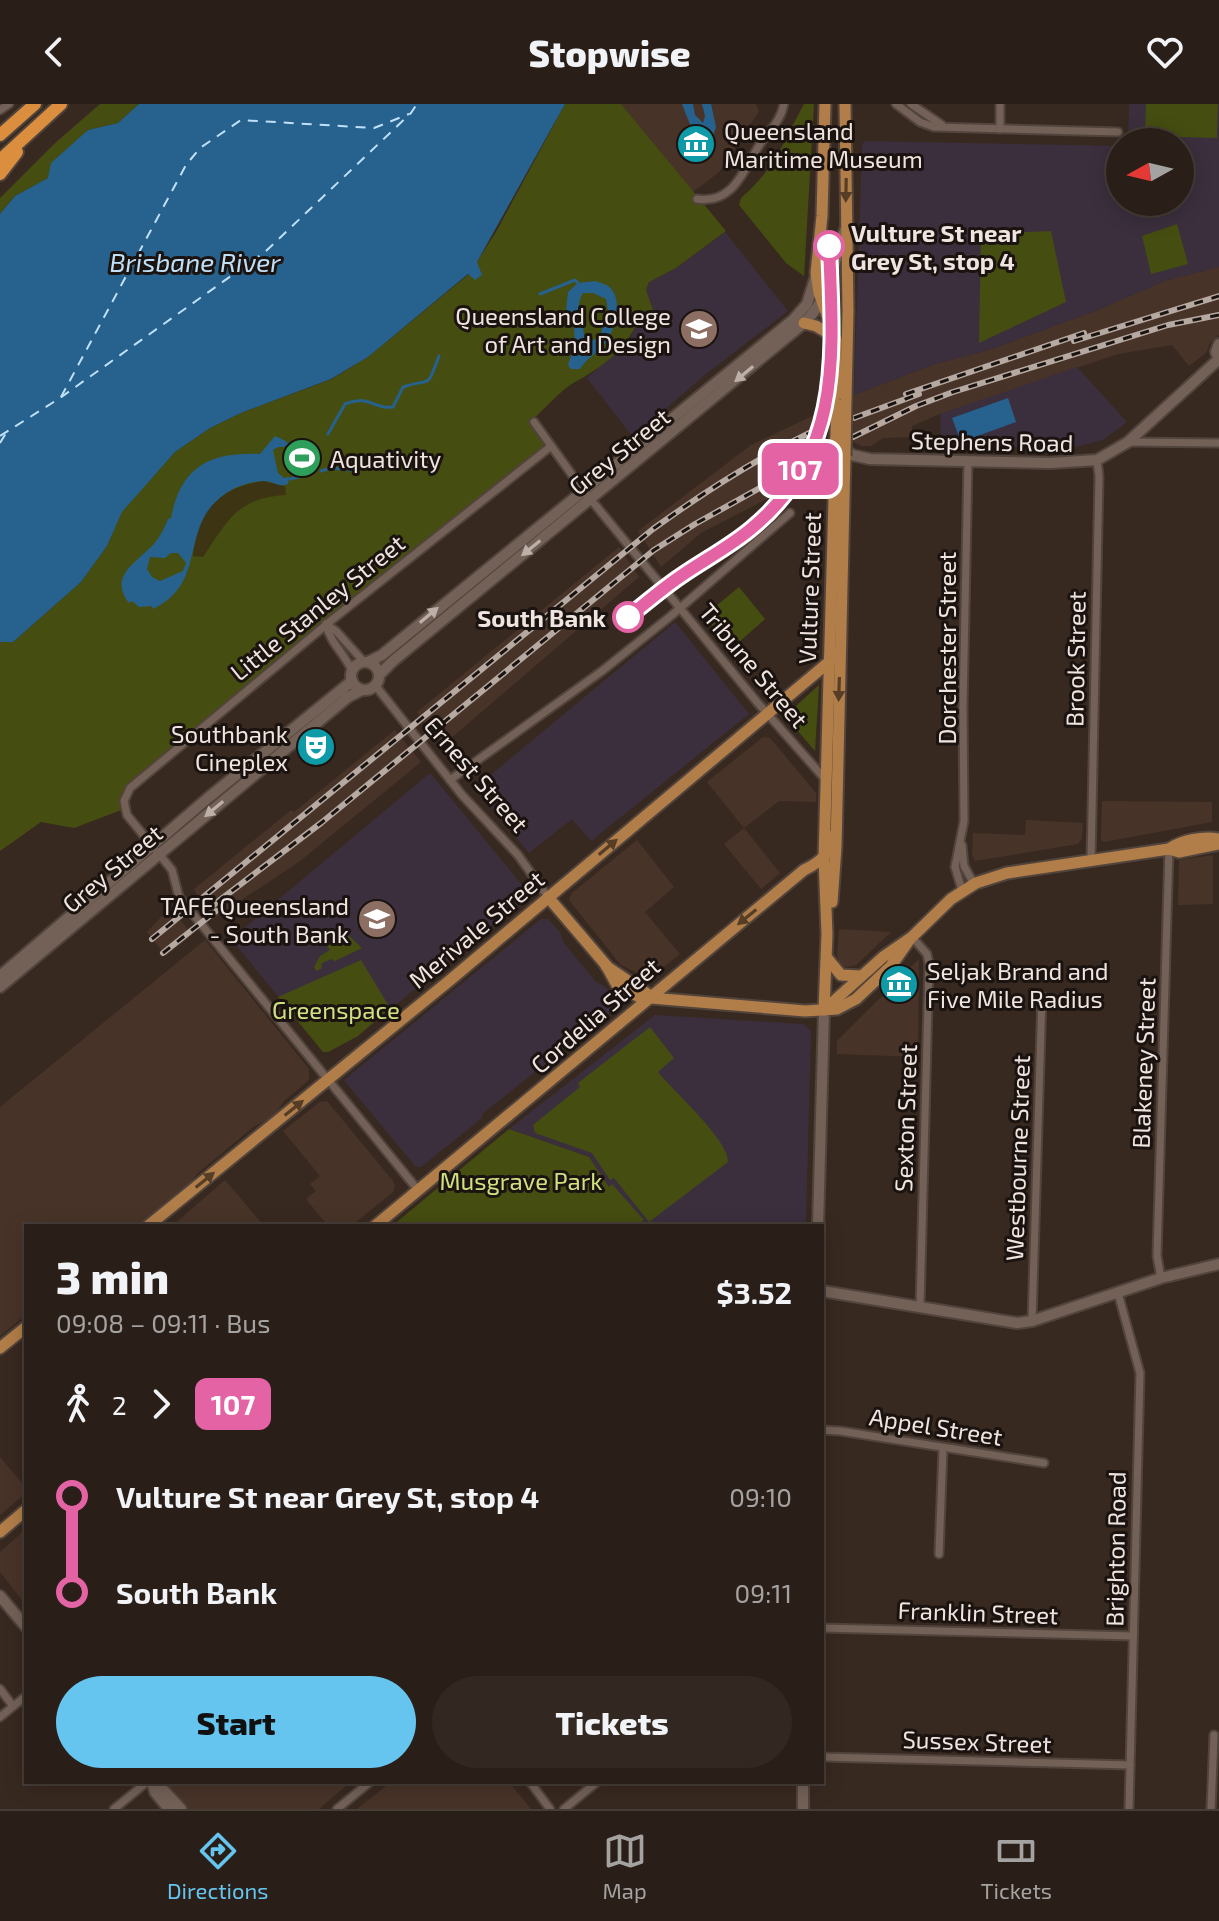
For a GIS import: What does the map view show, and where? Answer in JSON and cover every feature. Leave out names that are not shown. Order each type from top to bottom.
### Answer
[{"type":"highway","points":[[0,135],[35,104]]},
{"type":"highway","points":[[0,160],[61,104]]},
{"type":"highway","points":[[0,174],[38,124]]},
{"type":"main road","name":"Vulture Street","points":[[825,104],[822,216],[816,276],[835,337],[845,471],[835,834],[832,911],[827,934]]},
{"type":"main road","name":"Vulture Street","points":[[841,402],[845,104]]},
{"type":"main road","points":[[804,323],[835,337]]},
{"type":"main road","name":"Vulture Street","points":[[824,1010],[829,662],[844,455]]},
{"type":"main road","name":"Merivale Street","points":[[150,1224],[829,662]]},
{"type":"main road","points":[[824,858],[830,851],[835,834]]},
{"type":"main road","points":[[824,1010],[968,887],[996,876],[1169,849],[1178,843],[1213,837],[1219,841]]},
{"type":"main road","name":"Cordelia Street","points":[[377,1224],[802,872],[824,858]]},
{"type":"main road","points":[[802,872],[817,878],[826,887]]},
{"type":"main road","name":"Ernest Street","points":[[548,897],[606,965],[652,997],[824,1010]]},
{"type":"main road","points":[[824,1010],[841,1008],[856,999],[895,963],[912,937]]},
{"type":"main road","points":[[827,958],[841,975],[862,976]]},
{"type":"main road","points":[[0,1348],[24,1329]]},
{"type":"main road","points":[[0,1532],[24,1512]]},
{"type":"street","points":[[0,110],[9,104]]},
{"type":"street","points":[[697,199],[723,195],[742,177],[780,118],[784,104]]},
{"type":"street","points":[[896,104],[924,124],[947,128],[1106,132]]},
{"type":"street","points":[[911,104],[947,128]]},
{"type":"street","points":[[1000,104],[1000,129]]},
{"type":"street","name":"Grey Street","points":[[377,680],[393,661],[804,323],[822,303],[845,230]]},
{"type":"street","name":"Grey Street","points":[[366,662],[382,655],[793,320],[807,304],[816,276]]},
{"type":"street","points":[[1219,344],[1216,352],[1219,359]]},
{"type":"street","name":"Stephens Road","points":[[844,455],[870,459],[968,461],[1078,463],[1097,460],[1128,442],[1219,359]]},
{"type":"street","name":"Tribune Street","points":[[534,422],[583,490],[827,781]]},
{"type":"street","points":[[1128,442],[1219,443]]},
{"type":"street","name":"Little Stanley Street","points":[[156,850],[124,809],[125,796],[130,788],[326,624],[550,447]]},
{"type":"street","name":"Stephens Road","points":[[845,471],[870,459]]},
{"type":"street","name":"Brook Street","points":[[1091,860],[1099,491],[1097,460]]},
{"type":"street","name":"Dorchester Street","points":[[968,461],[962,835],[968,887]]},
{"type":"street","points":[[450,780],[602,671],[790,513]]},
{"type":"street","points":[[326,624],[366,662],[376,667],[377,680],[369,689],[362,690],[352,676],[347,659],[329,636],[326,624]]},
{"type":"street","points":[[352,676],[357,664],[366,662]]},
{"type":"street","name":"Grey Street","points":[[0,987],[352,676]]},
{"type":"street","name":"Ernest Street","points":[[377,680],[450,780],[518,855],[548,897]]},
{"type":"street","name":"Grey Street","points":[[0,976],[348,697],[362,690]]},
{"type":"street","name":"Dorchester Street","points":[[962,835],[955,869],[968,887]]},
{"type":"street","name":"Blakeney Street","points":[[1161,1278],[1157,1256],[1169,849]]},
{"type":"street","points":[[156,850],[172,870],[179,897],[418,1190]]},
{"type":"street","name":"Sexton Street","points":[[912,937],[927,954],[929,964],[920,1307]]},
{"type":"street","name":"Westbourne Street","points":[[1032,1321],[1042,996]]},
{"type":"street","name":"Vulture Street","points":[[818,1224],[824,1010]]},
{"type":"street","points":[[824,1291],[1007,1323],[1032,1321],[1161,1278],[1219,1264]]},
{"type":"street","name":"Brighton Road","points":[[1118,1293],[1140,1373],[1129,1809]]},
{"type":"street","name":"Appel Street","points":[[824,1430],[1044,1463]]},
{"type":"street","points":[[939,1554],[943,1448]]},
{"type":"street","points":[[0,1596],[24,1625]]},
{"type":"street","name":"Franklin Street","points":[[824,1628],[1133,1636]]},
{"type":"street","points":[[0,1689],[13,1706]]},
{"type":"street","points":[[0,1717],[24,1698]]},
{"type":"street","points":[[1211,1809],[1214,1735]]},
{"type":"street","name":"Sussex Street","points":[[824,1757],[1130,1765]]},
{"type":"street","points":[[114,1809],[149,1784]]},
{"type":"street","points":[[153,1784],[169,1809]]},
{"type":"street","points":[[154,1784],[181,1809]]},
{"type":"street","points":[[337,1809],[368,1784]]},
{"type":"street","points":[[531,1784],[550,1809]]},
{"type":"street","points":[[564,1809],[595,1784]]},
{"type":"street","points":[[803,1784],[803,1809]]},
{"type":"shaded area","name":"Queensland Maritime Museum","points":[[621,104],[756,104],[759,111],[719,172],[693,192]]},
{"type":"shaded area","points":[[1129,104],[1219,104],[1219,267],[1167,280],[1095,311],[989,350],[935,364],[854,395],[862,144],[865,141],[1106,146],[1106,216],[1194,216],[1194,128],[1128,128]]},
{"type":"shaded area","name":"Queensland College of Art and Design","points":[[725,232],[788,311],[706,374],[633,437],[587,378],[630,340],[649,282],[676,268]]},
{"type":"shaded area","points":[[1219,267],[1219,335],[1210,343],[1206,353],[1189,366],[1172,345],[1118,354],[940,414],[912,426],[912,437],[883,438],[871,446],[853,442],[854,395],[935,364],[989,350],[1095,311],[1167,280]]},
{"type":"shaded area","points":[[1077,367],[1127,422],[1103,440],[1075,447],[941,447],[940,414]]},
{"type":"shaded area","points":[[823,411],[821,471],[701,533],[661,567],[638,531],[751,445]]},
{"type":"shaded area","points":[[619,547],[639,577],[443,745],[417,712]]},
{"type":"shaded area","points":[[675,622],[749,714],[591,841],[572,819],[529,853],[475,788]]},
{"type":"shaded area","points":[[395,730],[421,762],[300,861],[213,919],[195,897],[194,889]]},
{"type":"shaded area","points":[[763,737],[770,738],[816,793],[816,802],[779,801],[744,828],[707,782]]},
{"type":"shaded area","name":"TAFE Queensland - South Bank","points":[[430,773],[527,891],[524,899],[358,1036],[328,1052],[323,1051],[231,939]]},
{"type":"shaded area","points":[[1102,801],[1212,802],[1212,822],[1104,842],[1101,840]]},
{"type":"shaded area","points":[[1026,820],[1083,823],[1082,838],[1078,844],[975,861],[972,855],[973,833],[1025,835]]},
{"type":"shaded area","points":[[744,828],[780,873],[761,889],[724,844]]},
{"type":"shaded area","points":[[637,840],[674,887],[645,912],[680,954],[651,977],[621,965],[569,900],[572,893]]},
{"type":"shaded area","points":[[1213,855],[1213,904],[1178,905],[1179,860]]},
{"type":"shaded area","points":[[168,910],[172,915],[175,913],[192,935],[166,956],[147,932]]},
{"type":"shaded area","points":[[541,919],[548,919],[595,981],[618,1000],[616,1008],[483,1113],[481,1119],[421,1167],[416,1167],[344,1080]]},
{"type":"shaded area","points":[[839,929],[891,932],[856,965],[846,967],[841,965],[837,956]]},
{"type":"shaded area","points":[[205,940],[309,1069],[309,1080],[284,1101],[273,1117],[253,1127],[143,1224],[24,1224],[24,1317],[0,1336],[0,1107]]},
{"type":"shaded area","points":[[919,959],[918,1057],[837,1054],[837,1041]]},
{"type":"shaded area","points":[[655,1015],[803,1024],[811,1031],[806,1221],[802,1224],[638,1224],[643,1220],[612,1185],[609,1187],[589,1157],[509,1129]]},
{"type":"shaded area","points":[[327,1101],[395,1186],[393,1192],[353,1224],[326,1224],[306,1199],[316,1191],[310,1184],[320,1176],[283,1131],[320,1102]]},
{"type":"shaded area","points":[[225,1180],[262,1224],[174,1224]]},
{"type":"shaded area","points":[[0,1457],[24,1486],[24,1495],[0,1515]]},
{"type":"shaded area","points":[[24,1531],[24,1602],[0,1572],[0,1552]]},
{"type":"shaded area","points":[[169,1784],[349,1784],[319,1809],[187,1809],[168,1787]]},
{"type":"shaded area","points":[[388,1784],[511,1784],[531,1809],[357,1809]]},
{"type":"green space","points":[[100,104],[139,104],[118,123],[88,130],[48,178],[15,196],[0,214],[0,198]]},
{"type":"green space","points":[[565,104],[621,104],[726,231],[676,268],[649,282],[646,290],[653,310],[650,316],[640,315],[629,337],[614,355],[563,390],[531,421],[550,447],[130,788],[124,809],[74,828],[41,822],[0,851],[0,642],[13,642],[81,582],[107,546],[122,511],[175,452],[210,428],[243,412],[332,379],[368,357],[469,274],[496,232]]},
{"type":"green space","points":[[804,104],[814,104],[804,276],[786,263],[739,205],[741,198],[771,165]]},
{"type":"green space","points":[[1146,104],[1218,104],[1217,138],[1194,137],[1194,128],[1145,128]]},
{"type":"green space","points":[[1177,224],[1188,264],[1151,274],[1142,236]]},
{"type":"green space","points":[[1051,231],[1066,302],[979,343],[981,234]]},
{"type":"green space","points":[[739,587],[765,619],[731,649],[704,616]]},
{"type":"green space","points":[[819,685],[815,751],[785,716]]},
{"type":"green space","points":[[345,932],[362,948],[335,961],[331,959],[322,963],[321,969],[316,971],[314,967],[320,956],[330,950],[327,946]]},
{"type":"green space","name":"Greenspace","points":[[361,960],[390,1008],[358,1036],[323,1052],[278,997]]},
{"type":"green space","points":[[650,1027],[674,1058],[658,1072],[711,1129],[720,1141],[728,1162],[649,1222],[614,1178],[610,1180],[592,1153],[535,1133],[533,1125],[580,1087],[578,1083]]},
{"type":"green space","name":"Musgrave Park","points":[[509,1129],[589,1157],[609,1187],[612,1184],[644,1220],[639,1224],[394,1224]]},
{"type":"sand","points":[[263,481],[285,486],[286,495],[269,497],[245,506],[227,522],[203,557],[193,556],[199,526],[212,504],[233,490]]},
{"type":"water","name":"Brisbane River","points":[[139,104],[565,104],[477,262],[482,275],[475,280],[468,274],[368,357],[331,379],[243,412],[210,428],[175,452],[122,512],[107,546],[81,582],[13,642],[0,642],[0,214],[15,196],[48,178],[51,163],[88,130],[118,123]]},
{"type":"water","points":[[682,104],[693,104],[695,115],[703,123],[702,104],[711,104],[716,127],[711,142],[695,133]]},
{"type":"water","points":[[595,281],[608,286],[615,296],[617,311],[607,341],[580,369],[571,369],[568,365],[575,343],[574,328],[566,310],[568,292],[578,283]],"holes":[[[583,293],[593,293],[606,299],[608,310],[600,336],[588,343],[584,339],[579,305]]]},
{"type":"water","points":[[1008,398],[1016,422],[961,442],[952,418]]},
{"type":"water","points":[[275,436],[286,441],[285,447],[273,450],[278,473],[284,478],[289,477],[288,484],[255,482],[225,494],[211,507],[202,522],[188,570],[170,598],[153,609],[152,606],[139,607],[132,601],[129,603],[122,586],[123,578],[131,565],[159,537],[190,474],[200,466],[226,456],[260,454]],"holes":[[[171,553],[178,553],[186,563],[183,571],[160,581],[152,577],[147,569],[150,557],[165,558]]]},
{"type":"waterway","points":[[540,294],[575,280],[578,283]]},
{"type":"waterway","points":[[328,434],[345,404],[366,401],[393,407],[403,387],[430,379],[439,356]]},
{"type":"waterway","points":[[285,444],[293,444]]},
{"type":"waterway","points":[[321,471],[331,468],[351,470]]},
{"type":"waterway","points":[[290,479],[299,477]]},
{"type":"ferry route","points":[[0,436],[60,398],[266,251],[417,104]]},
{"type":"ferry route","points":[[61,397],[186,165],[200,148],[241,120],[374,128],[409,114]]},
{"type":"ferry route","points":[[0,443],[6,433]]},
{"type":"railway","points":[[1074,341],[1219,296]]},
{"type":"railway","points":[[853,437],[916,406],[953,392],[1168,325],[1219,315]]},
{"type":"railway","points":[[906,394],[1084,333]]},
{"type":"railway","points":[[854,418],[919,394]]},
{"type":"railway","points":[[152,939],[653,529],[735,474],[822,427]]},
{"type":"railway","points":[[203,913],[321,823],[654,550],[821,454]]},
{"type":"railway","points":[[163,953],[216,911]]},
{"type":"bus line","name":"107","points":[[628,617],[679,577],[752,529],[789,488],[808,457],[829,394],[833,358],[829,246]]},
{"type":"place","name":"Queensland Maritime Museum","points":[[696,144]]},
{"type":"place","name":"Vulture St near Grey St, stop 4","points":[[829,246]]},
{"type":"place","name":"Queensland College of Art and Design","points":[[699,329]]},
{"type":"place","name":"Aquativity","points":[[302,458]]},
{"type":"place","name":"South Bank","points":[[628,617]]},
{"type":"place","name":"Southbank Cineplex","points":[[316,747]]},
{"type":"place","name":"TAFE Queensland - South Bank","points":[[377,919]]},
{"type":"place","name":"Seljak Brand and Five Mile Radius","points":[[899,984]]}]
